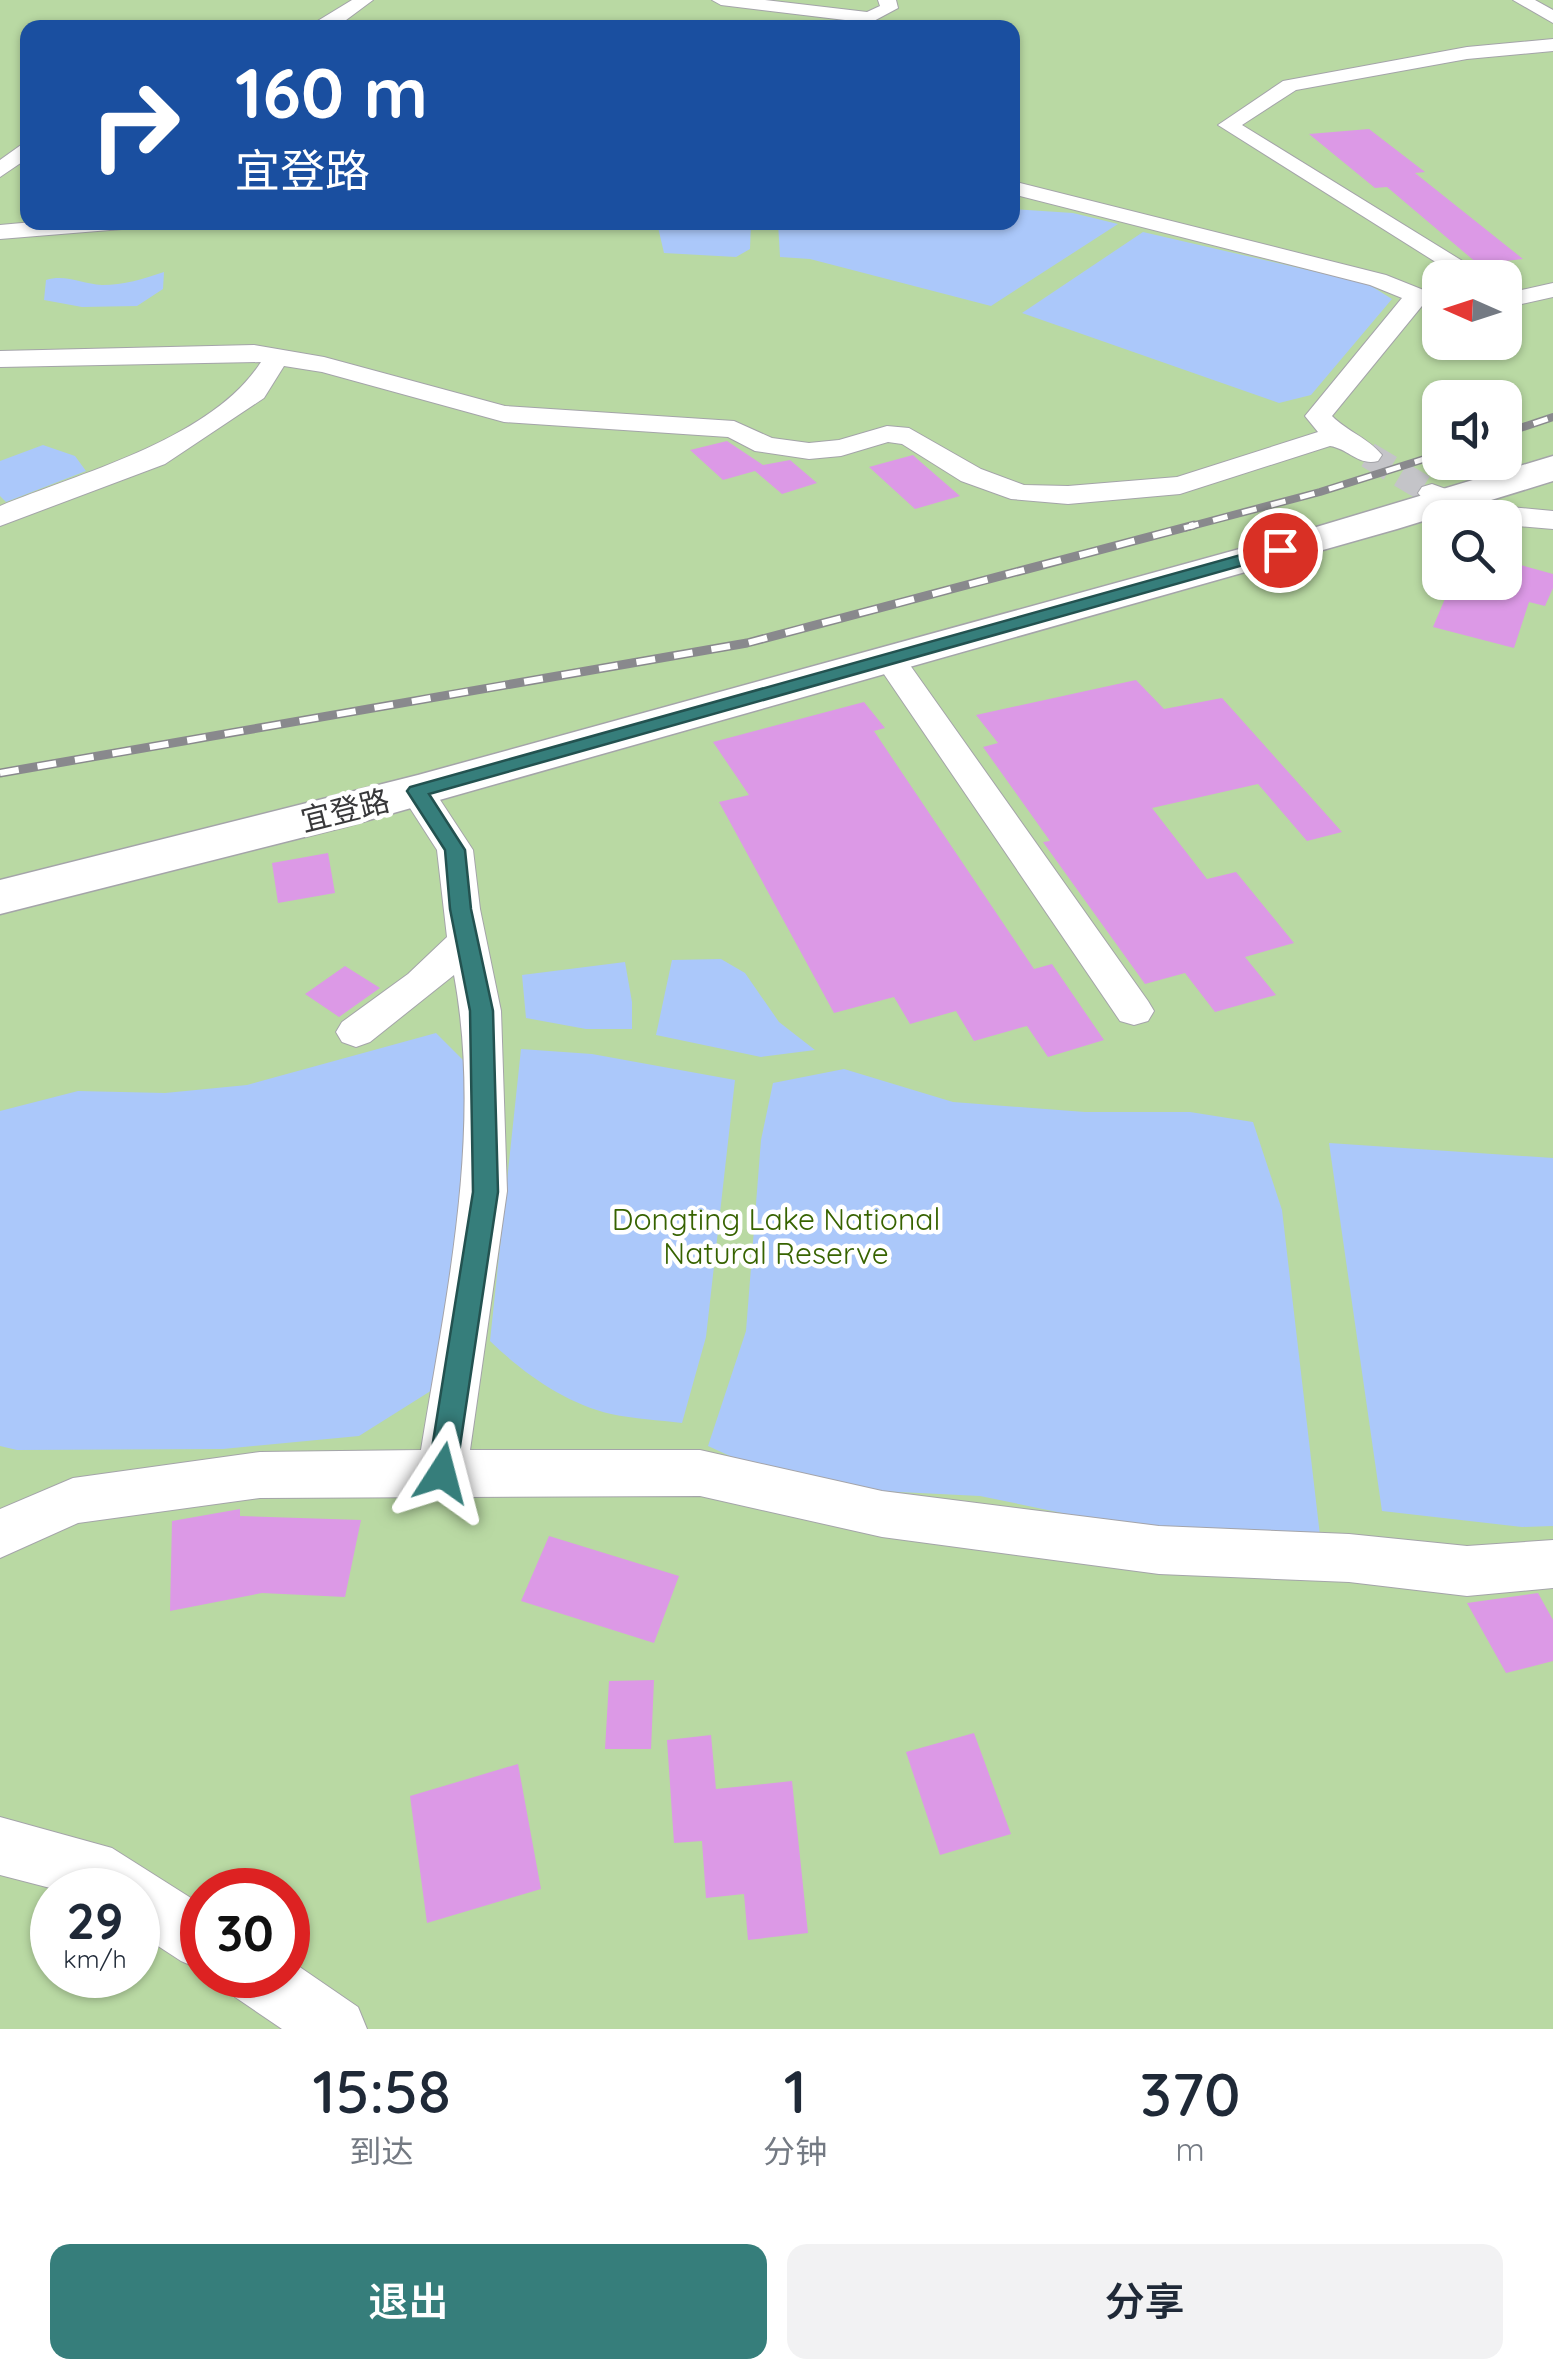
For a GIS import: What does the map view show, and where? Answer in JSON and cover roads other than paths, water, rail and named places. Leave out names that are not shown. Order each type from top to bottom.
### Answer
[{"type":"street","points":[[335,20],[364,0]]},
{"type":"street","points":[[721,0],[870,18],[889,8],[887,0]]},
{"type":"street","points":[[1522,0],[1553,18]]},
{"type":"street","points":[[1449,260],[1228,125],[1290,85],[1468,53],[1553,45]]},
{"type":"street","points":[[0,171],[20,153]]},
{"type":"street","points":[[1020,188],[1378,280],[1417,296],[1318,416],[1339,440]]},
{"type":"street","points":[[1522,297],[1553,290]]},
{"type":"street","points":[[0,358],[254,353],[324,365],[504,414],[734,429],[766,445],[809,451],[841,448],[887,434],[910,436],[971,474],[1021,493],[1068,494],[1180,485],[1328,438],[1351,442],[1368,456]]},
{"type":"street","points":[[0,518],[82,482],[155,458],[255,392],[277,357]]},
{"type":"street","name":"宜登路","points":[[0,897],[539,760],[1214,569],[1438,497],[1553,468]]},
{"type":"street","points":[[1438,497],[1459,508],[1522,520],[1553,520]]},
{"type":"street","points":[[889,658],[1134,1011]]},
{"type":"street","points":[[417,791],[455,850],[466,940],[481,1011],[485,1192],[442,1473]]},
{"type":"street","points":[[356,1032],[422,984],[466,940]]},
{"type":"street","points":[[0,1534],[73,1500],[260,1475],[700,1473],[882,1514],[1159,1550],[1348,1558],[1467,1571],[1553,1564]]},
{"type":"street","points":[[0,1846],[84,1868]]},
{"type":"street","points":[[291,1998],[336,2029]]},
{"type":"water","points":[[1020,209],[1073,213],[1118,224],[991,306],[810,259],[780,257],[778,230],[1020,230]]},
{"type":"water","points":[[659,230],[751,230],[750,249],[736,257],[664,253]]},
{"type":"water","points":[[1143,232],[1368,284],[1392,299],[1311,395],[1279,403],[1022,313]]},
{"type":"water","points":[[164,272],[163,289],[137,306],[82,307],[44,300],[46,280],[60,278],[110,285]]},
{"type":"water","points":[[43,445],[75,456],[86,471],[6,502],[0,496],[0,461]]},
{"type":"water","points":[[721,959],[745,973],[779,1022],[815,1050],[761,1057],[656,1035],[672,960]]},
{"type":"water","points":[[625,962],[632,1029],[586,1029],[526,1018],[522,975]]},
{"type":"water","points":[[436,1033],[468,1065],[455,1312],[437,1387],[359,1436],[223,1449],[17,1450],[0,1446],[0,1111],[78,1091],[165,1093],[247,1085]]},
{"type":"water","points":[[521,1049],[592,1054],[735,1080],[706,1337],[682,1423],[611,1414],[577,1402],[531,1375],[490,1341]]},
{"type":"water","points":[[844,1069],[953,1102],[1085,1112],[1190,1112],[1253,1122],[1282,1210],[1321,1544],[1212,1544],[980,1496],[798,1487],[708,1446],[746,1331],[761,1140],[773,1083]]},
{"type":"water","points":[[1329,1143],[1553,1158],[1553,1526],[1522,1527],[1382,1511]]},
{"type":"tunnel","points":[[1368,455],[1432,493]]},
{"type":"railway","points":[[1522,427],[1553,417]]},
{"type":"railway","points":[[1184,528],[1422,460]]},
{"type":"railway","points":[[0,773],[747,643],[1194,525]]},
{"type":"park label","name":"Dongting Lake National Natural Reserve","points":[[776,1236]]}]
